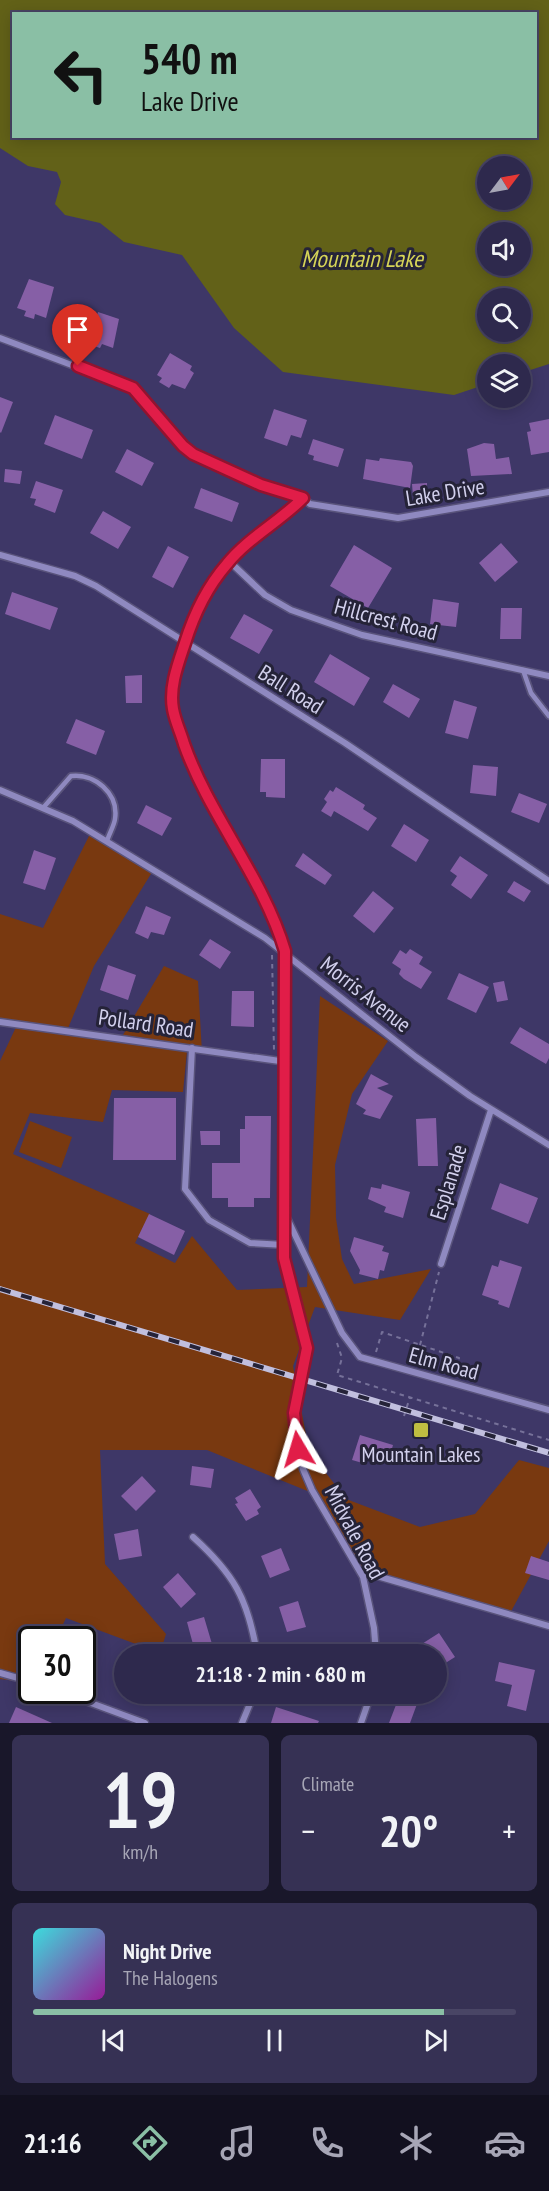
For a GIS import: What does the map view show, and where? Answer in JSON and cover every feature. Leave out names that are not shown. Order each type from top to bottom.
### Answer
[{"type":"street","name":"Lake Drive","points":[[0,338],[133,388],[183,446],[193,454],[261,485],[303,498],[310,504],[398,518],[549,492]]},
{"type":"street","name":"Midvale Road","points":[[303,498],[229,561],[203,597],[175,674],[173,710],[194,772],[219,822],[276,922],[286,954],[284,1245],[288,1279],[307,1348],[294,1413],[298,1449],[312,1490],[360,1571],[374,1628],[375,1644]]},
{"type":"street","name":"Ball Road","points":[[0,555],[75,576],[96,586],[345,743],[549,881]]},
{"type":"street","name":"Hillcrest Road","points":[[229,561],[265,595],[291,609],[362,635],[549,676]]},
{"type":"street","name":"Morris Avenue","points":[[0,790],[73,821],[265,938],[416,1057],[491,1110],[549,1144]]},
{"type":"street","name":"Pollard Road","points":[[0,1022],[287,1062]]},
{"type":"street","points":[[192,1048],[185,1189],[209,1220],[250,1243],[284,1245]]},
{"type":"street","name":"Esplanade","points":[[441,1264],[491,1110]]},
{"type":"street","name":"Elm Road","points":[[285,1215],[342,1333],[354,1352],[376,1364],[549,1410]]},
{"type":"street","points":[[193,1537],[220,1562],[231,1578],[251,1625],[255,1644]]},
{"type":"street","points":[[360,1571],[549,1626]]},
{"type":"street","points":[[0,1673],[18,1678]]},
{"type":"street","points":[[94,1704],[145,1723]]},
{"type":"street","points":[[242,1723],[250,1704]]},
{"type":"street","points":[[361,1723],[367,1704]]},
{"type":"lane","points":[[523,670],[531,693],[549,716]]},
{"type":"lane","points":[[43,808],[70,777],[81,775],[98,780],[107,790],[115,817],[107,841]]},
{"type":"path","points":[[420,1345],[441,1264]]},
{"type":"path","points":[[376,1352],[382,1332],[459,1358],[455,1373]]},
{"type":"path","points":[[341,1361],[337,1375],[549,1440]]},
{"type":"path","points":[[404,1416],[410,1397]]},
{"type":"shaded area","points":[[90,834],[154,869],[94,966],[66,1033],[120,1040],[164,966],[198,981],[202,1053],[187,1051],[183,1092],[112,1090],[103,1122],[30,1113],[13,1154],[150,1214],[135,1243],[175,1263],[192,1236],[237,1290],[307,1287],[320,996],[388,1041],[352,1094],[335,1165],[336,1218],[342,1259],[354,1284],[431,1269],[400,1320],[315,1307],[293,1366],[309,1451],[346,1499],[420,1527],[475,1514],[519,1460],[549,1468],[549,1541],[508,1617],[364,1576],[310,1492],[207,1450],[100,1450],[105,1564],[166,1634],[163,1644],[136,1644],[96,1629],[96,1626],[87,1626],[66,1618],[62,1626],[18,1626],[18,1681],[0,1679],[0,1061],[17,1025],[0,1022],[0,914],[43,928]]},
{"type":"shaded area","points":[[30,1121],[72,1137],[61,1168],[19,1152]]},
{"type":"water","name":"Mountain Lake","points":[[0,0],[549,0],[549,364],[531,370],[531,354],[477,354],[477,387],[454,395],[283,372],[234,328],[182,255],[124,242],[100,223],[65,215],[55,204],[61,182],[57,172],[28,166],[0,148]]},
{"type":"building","points":[[29,279],[54,287],[46,318],[35,314],[34,319],[24,316],[26,311],[17,308]]},
{"type":"building","points":[[98,312],[119,319],[113,348],[102,344],[100,348],[70,338],[81,313],[96,318]]},
{"type":"building","points":[[170,353],[192,366],[190,370],[194,373],[185,389],[172,384],[169,388],[159,382],[162,378],[157,375]]},
{"type":"building","points":[[0,397],[13,402],[1,433],[0,432]]},
{"type":"building","points":[[274,409],[307,420],[301,438],[291,435],[287,446],[264,438]]},
{"type":"building","points":[[55,415],[93,430],[82,459],[44,444]]},
{"type":"building","points":[[549,419],[549,452],[531,455],[527,432],[531,431],[529,423]]},
{"type":"building","points":[[313,439],[344,449],[338,467],[313,460],[314,456],[308,454]]},
{"type":"building","points":[[484,443],[494,444],[496,459],[509,457],[512,474],[471,476],[467,449]]},
{"type":"building","points":[[127,449],[154,463],[142,486],[115,472]]},
{"type":"building","points":[[380,458],[411,462],[413,466],[410,488],[363,479],[366,459],[379,461]]},
{"type":"building","points":[[5,469],[22,471],[20,484],[4,482]]},
{"type":"building","points":[[36,481],[63,490],[55,513],[34,505],[36,499],[30,498]]},
{"type":"building","points":[[427,483],[427,496],[413,497],[412,484]]},
{"type":"building","points":[[201,488],[239,503],[232,522],[194,508]]},
{"type":"building","points":[[103,511],[131,527],[118,549],[90,533]]},
{"type":"building","points":[[501,543],[518,562],[495,582],[479,563]]},
{"type":"building","points":[[354,545],[392,568],[368,608],[330,586]]},
{"type":"building","points":[[168,546],[189,557],[173,588],[152,577]]},
{"type":"building","points":[[12,592],[58,608],[50,630],[5,614]]},
{"type":"building","points":[[433,599],[459,603],[456,627],[430,624]]},
{"type":"building","points":[[501,608],[522,608],[521,639],[500,639]]},
{"type":"building","points":[[244,614],[273,630],[259,654],[230,638]]},
{"type":"building","points":[[330,654],[370,678],[354,706],[314,682]]},
{"type":"building","points":[[142,675],[142,703],[126,703],[125,676]]},
{"type":"building","points":[[393,684],[420,699],[409,718],[383,702]]},
{"type":"building","points":[[454,700],[477,707],[468,739],[445,733]]},
{"type":"building","points":[[76,719],[105,731],[96,755],[66,743]]},
{"type":"building","points":[[261,759],[285,759],[285,798],[266,797],[266,792],[260,792]]},
{"type":"building","points":[[473,765],[498,767],[496,796],[470,793]]},
{"type":"building","points":[[336,787],[365,805],[363,809],[377,818],[368,831],[334,811],[331,817],[321,811],[327,802],[324,799],[330,790],[333,792]]},
{"type":"building","points":[[519,793],[547,804],[539,823],[511,812]]},
{"type":"building","points":[[146,805],[172,818],[162,836],[137,823]]},
{"type":"building","points":[[404,824],[429,840],[416,862],[391,846]]},
{"type":"building","points":[[34,850],[56,858],[45,890],[23,883]]},
{"type":"building","points":[[303,853],[332,875],[325,885],[295,866]]},
{"type":"building","points":[[460,856],[488,875],[471,899],[451,885],[457,876],[450,871]]},
{"type":"building","points":[[514,881],[531,891],[524,902],[507,892]]},
{"type":"building","points":[[373,891],[394,908],[374,933],[353,916]]},
{"type":"building","points":[[146,906],[171,917],[164,935],[151,932],[148,939],[135,933]]},
{"type":"building","points":[[210,939],[231,952],[220,969],[199,955]]},
{"type":"building","points":[[410,949],[423,957],[419,964],[432,972],[421,989],[404,979],[399,974],[401,969],[392,963],[400,950],[406,954]]},
{"type":"building","points":[[108,965],[136,975],[128,1000],[100,990]]},
{"type":"building","points":[[459,973],[489,987],[476,1013],[447,999]]},
{"type":"building","points":[[504,981],[508,1000],[497,1002],[493,983]]},
{"type":"building","points":[[232,991],[254,991],[254,1027],[231,1026]]},
{"type":"building","points":[[520,1027],[549,1044],[549,1058],[546,1064],[510,1043]]},
{"type":"building","points":[[371,1074],[389,1084],[377,1088],[393,1096],[380,1119],[363,1114],[366,1110],[356,1104]]},
{"type":"building","points":[[114,1098],[176,1098],[176,1160],[113,1160]]},
{"type":"building","points":[[245,1116],[271,1116],[270,1198],[254,1198],[254,1207],[228,1207],[228,1198],[212,1198],[212,1163],[240,1163],[240,1129],[245,1129]]},
{"type":"building","points":[[436,1118],[438,1166],[418,1166],[416,1119]]},
{"type":"building","points":[[200,1131],[220,1131],[220,1145],[201,1145]]},
{"type":"building","points":[[500,1183],[538,1198],[528,1224],[491,1209]]},
{"type":"building","points":[[382,1184],[410,1192],[403,1218],[384,1212],[386,1207],[368,1199],[371,1187],[381,1189]]},
{"type":"building","points":[[149,1214],[185,1231],[174,1255],[138,1237]]},
{"type":"building","points":[[354,1237],[384,1246],[382,1251],[389,1253],[384,1271],[380,1270],[378,1279],[359,1274],[360,1270],[350,1251]]},
{"type":"building","points":[[500,1260],[522,1267],[509,1308],[498,1304],[499,1301],[482,1295],[492,1265],[498,1267]]},
{"type":"building","points":[[360,1435],[393,1445],[389,1459],[371,1454],[366,1464],[352,1460]]},
{"type":"building","points":[[192,1466],[214,1469],[211,1488],[190,1485]]},
{"type":"building","points":[[142,1476],[156,1491],[136,1511],[121,1496]]},
{"type":"building","points":[[250,1489],[261,1507],[257,1510],[259,1514],[246,1521],[235,1504],[238,1503],[235,1498]]},
{"type":"building","points":[[138,1529],[142,1556],[119,1560],[114,1534]]},
{"type":"building","points":[[281,1548],[290,1570],[270,1578],[261,1556]]},
{"type":"building","points":[[531,1556],[549,1562],[549,1580],[525,1573]]},
{"type":"building","points":[[178,1573],[196,1594],[181,1608],[163,1587]]},
{"type":"building","points":[[298,1601],[306,1627],[287,1632],[279,1607]]},
{"type":"building","points":[[204,1617],[212,1644],[193,1644],[187,1622]]},
{"type":"building","points":[[439,1633],[446,1644],[422,1644]]},
{"type":"building","points":[[447,1645],[455,1657],[447,1662]]},
{"type":"building","points":[[499,1662],[535,1670],[526,1711],[507,1706],[512,1685],[495,1681]]},
{"type":"building","points":[[396,1704],[417,1704],[410,1723],[389,1723]]},
{"type":"building","points":[[16,1707],[52,1723],[9,1723]]},
{"type":"building","points":[[276,1707],[319,1721],[318,1723],[271,1723]]},
{"type":"railway","points":[[0,1289],[549,1453]]},
{"type":"place","name":"Mountain Lakes","points":[[421,1430]]},
{"type":"route","points":[[78,366],[133,388],[183,446],[193,454],[261,485],[303,498],[240,550],[216,577],[203,597],[190,627],[175,674],[172,693],[173,710],[194,772],[219,822],[253,878],[276,922],[285,951],[287,1038],[284,1258],[307,1348],[307,1358],[294,1413],[294,1430],[298,1449]]}]
